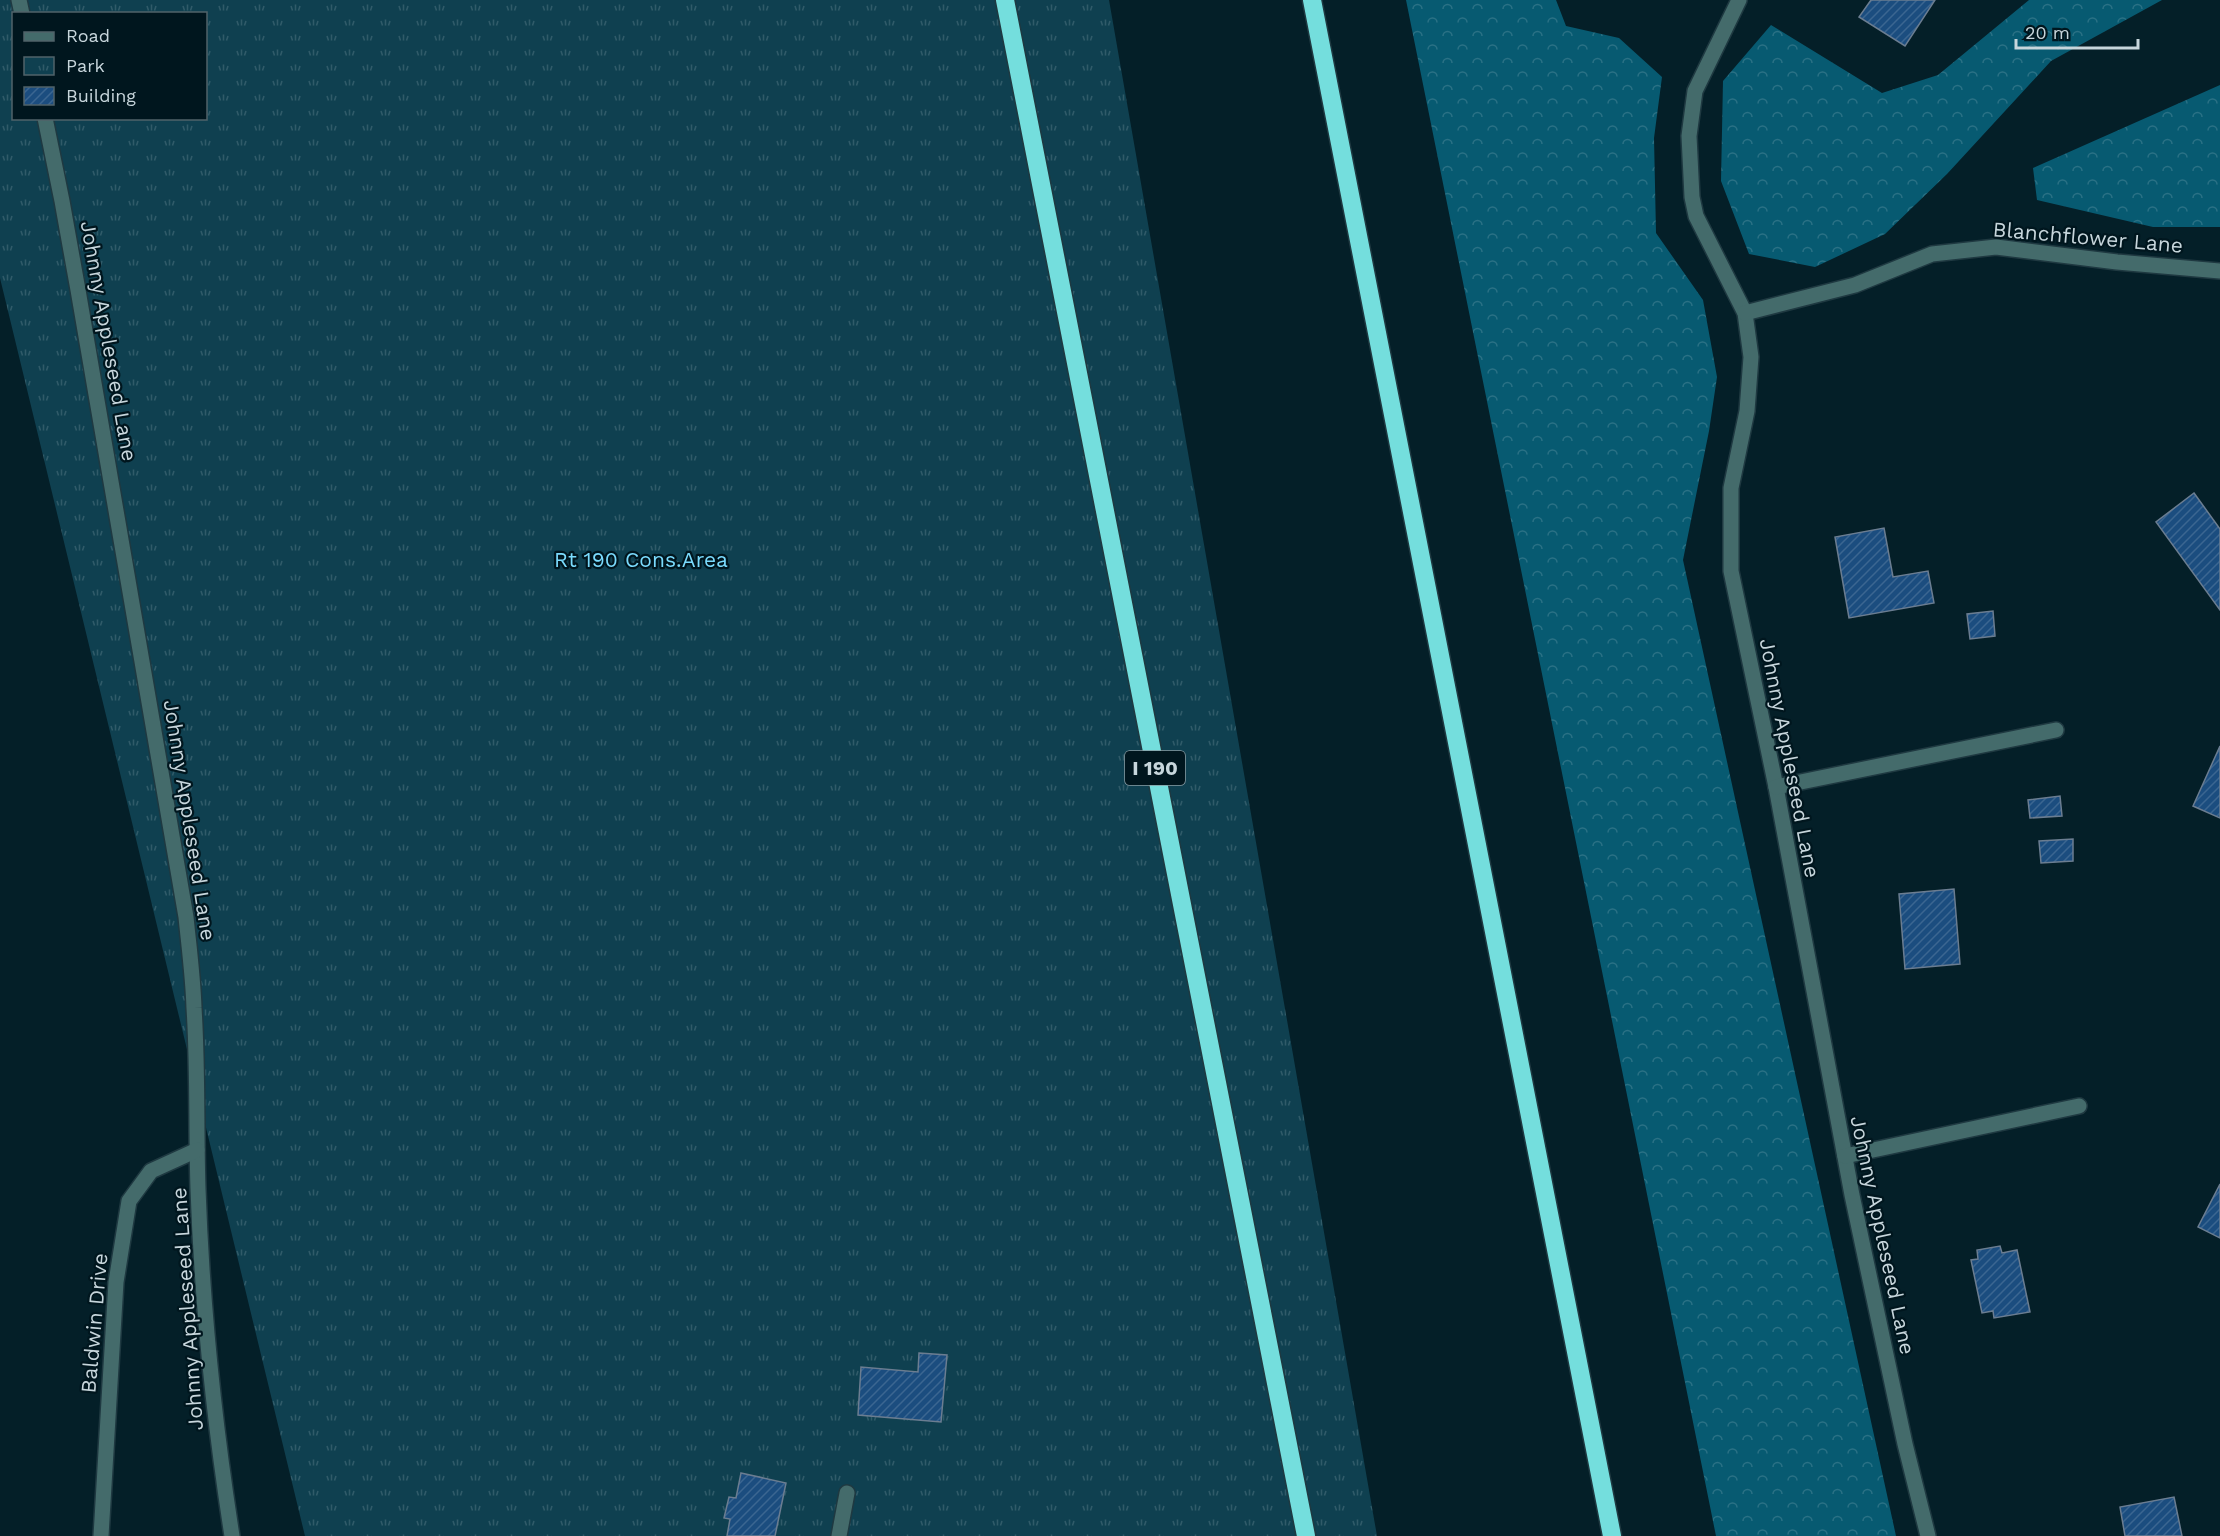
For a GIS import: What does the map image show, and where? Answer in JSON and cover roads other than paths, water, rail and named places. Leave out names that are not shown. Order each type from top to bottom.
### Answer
[{"type":"highway","name":"I 190","points":[[1005,0],[1105,522],[1226,1123],[1306,1536]]},
{"type":"highway","points":[[1312,0],[1612,1536]]},
{"type":"street","name":"Johnny Appleseed Lane","points":[[1739,0],[1695,91],[1691,113],[1689,158],[1696,216],[1722,272],[1745,313],[1751,357],[1747,411],[1731,488],[1731,571],[1776,787],[1845,1156],[1905,1444],[1928,1536]]},
{"type":"street","name":"Johnny Appleseed Lane","points":[[45,120],[78,290],[186,917],[194,1007],[203,1280],[220,1461],[232,1536]]},
{"type":"street","name":"Blanchflower Lane","points":[[1745,313],[1855,285],[1932,254],[1996,247],[2117,262],[2220,271]]},
{"type":"street","points":[[1776,787],[2056,729]]},
{"type":"street","points":[[1845,1156],[2079,1106]]},
{"type":"street","name":"Baldwin Drive","points":[[101,1536],[116,1282],[129,1201],[151,1171],[197,1150]]},
{"type":"street","points":[[839,1536],[847,1493]]},
{"type":"park label","name":"Rt 190 Cons.Area","points":[[641,559]]}]
